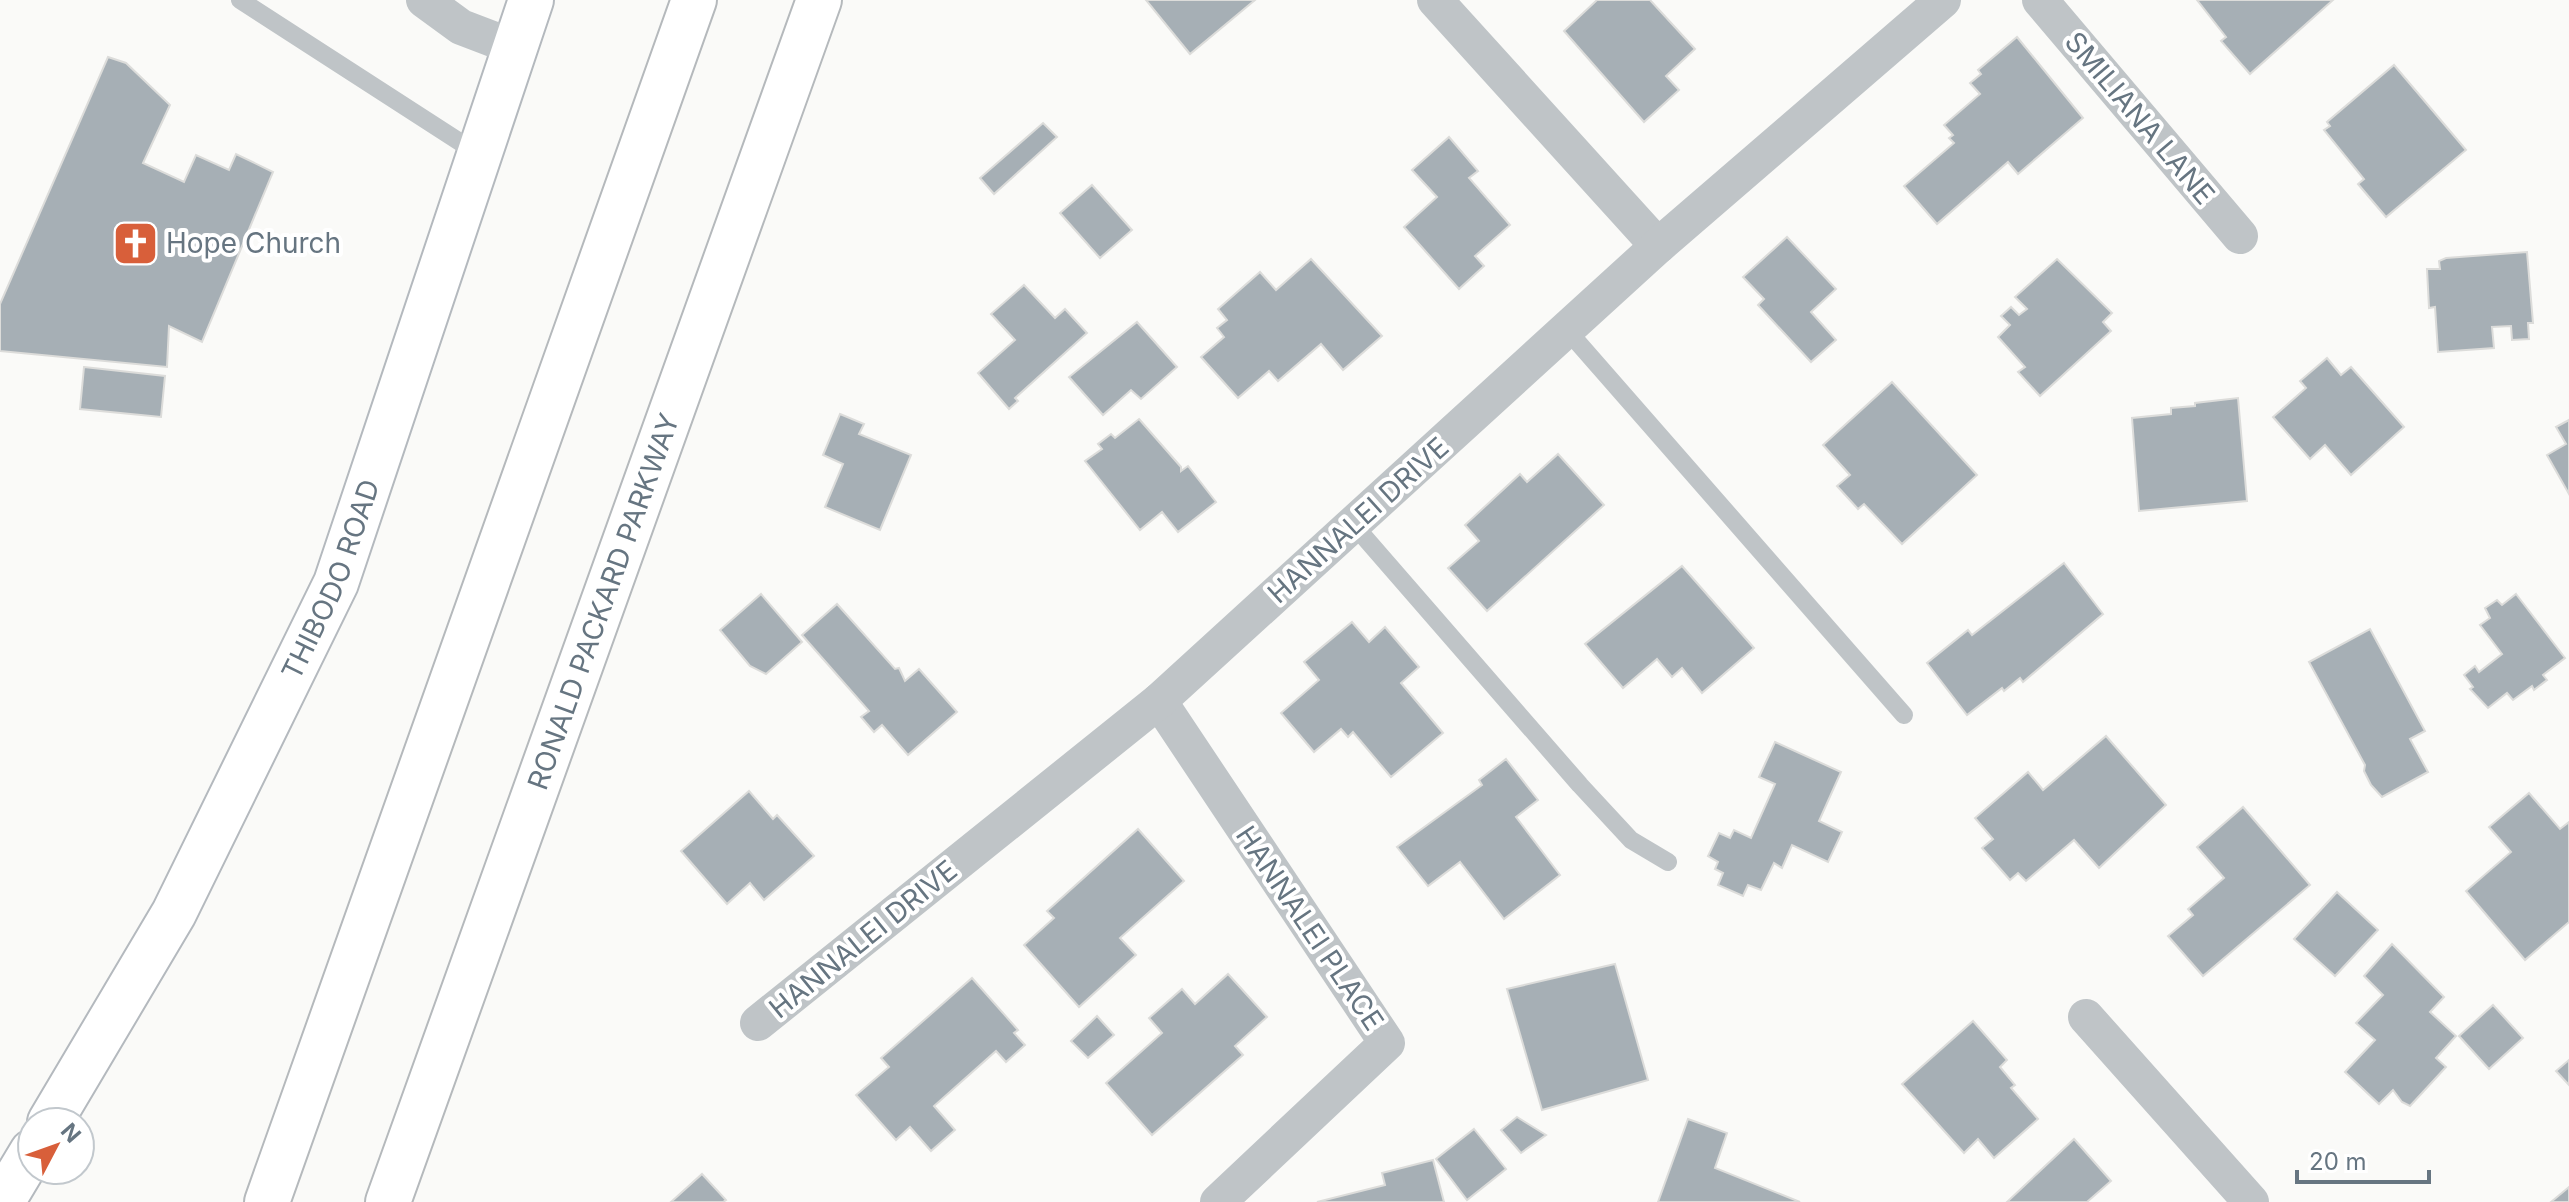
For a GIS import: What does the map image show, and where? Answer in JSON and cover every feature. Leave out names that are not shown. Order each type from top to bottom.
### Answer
[{"type":"main road","name":"THIBODO ROAD","points":[[59,1106],[174,913],[336,583],[531,0]]},
{"type":"main road","points":[[267,1202],[694,0]]},
{"type":"main road","name":"RONALD PACKARD PARKWAY","points":[[388,1202],[819,0]]},
{"type":"main road","points":[[2,1202],[16,1179]]},
{"type":"street","points":[[424,0],[461,27],[516,48]]},
{"type":"street","points":[[1435,0],[1658,246]]},
{"type":"street","name":"HANNALEI DRIVE","points":[[758,1023],[1159,701],[1658,246],[1943,0]]},
{"type":"street","name":"SMILIANA LANE","points":[[2040,0],[2240,236]]},
{"type":"street","name":"HANNALEI PLACE","points":[[1159,701],[1387,1043],[1218,1202]]},
{"type":"street","points":[[2086,1017],[2251,1202]]},
{"type":"lane","points":[[240,0],[480,155]]},
{"type":"lane","points":[[1567,330],[1904,715]]},
{"type":"lane","points":[[1353,524],[1631,840],[1668,862]]},
{"type":"building","points":[[1146,0],[1255,0],[1190,54]]},
{"type":"building","points":[[1597,0],[1650,0],[1695,49],[1666,76],[1679,90],[1644,122],[1564,31]]},
{"type":"building","points":[[2197,0],[2333,0],[2250,74],[2221,41],[2226,37]]},
{"type":"building","points":[[2017,37],[2083,118],[2018,174],[2008,162],[1937,224],[1904,186],[1954,143],[1949,138],[1953,135],[1944,125],[1980,94],[1970,83],[1981,74],[1978,70]]},
{"type":"building","name":"Hope Church","points":[[108,57],[126,63],[170,105],[143,163],[184,182],[196,155],[229,170],[236,154],[273,172],[202,342],[169,326],[167,367],[0,351],[0,304]]},
{"type":"building","points":[[2394,65],[2466,150],[2386,217],[2358,184],[2364,179],[2324,130],[2330,126],[2327,122]]},
{"type":"building","points":[[1043,123],[1057,137],[994,194],[980,178]]},
{"type":"building","points":[[1449,137],[1478,171],[1469,178],[1510,225],[1475,256],[1484,266],[1459,289],[1404,227],[1437,197],[1412,170]]},
{"type":"building","points":[[1092,185],[1132,230],[1100,258],[1060,213]]},
{"type":"building","points":[[1787,237],[1836,289],[1811,312],[1836,340],[1811,362],[1758,305],[1764,299],[1743,277]]},
{"type":"building","points":[[2527,252],[2533,323],[2528,323],[2529,339],[2512,340],[2511,326],[2492,327],[2494,348],[2438,352],[2435,307],[2429,308],[2427,269],[2440,269],[2439,261],[2446,258]]},
{"type":"building","points":[[1311,259],[1382,336],[1343,370],[1321,344],[1278,381],[1269,371],[1238,398],[1201,357],[1224,337],[1217,328],[1227,320],[1218,309],[1260,272],[1276,290]]},
{"type":"building","points":[[2057,259],[2112,313],[2103,322],[2111,331],[2040,396],[2018,372],[2025,367],[1998,337],[2010,325],[2001,316],[2011,307],[2019,315],[2027,309],[2015,297]]},
{"type":"building","points":[[1024,285],[1055,318],[1065,309],[1087,333],[1015,398],[1018,401],[1009,409],[978,373],[1015,340],[991,314]]},
{"type":"building","points":[[1137,322],[1177,367],[1141,399],[1131,390],[1103,415],[1069,377]]},
{"type":"building","points":[[2327,358],[2341,375],[2351,367],[2404,427],[2351,475],[2325,445],[2310,459],[2273,417],[2306,388],[2300,381]]},
{"type":"building","points":[[84,367],[165,376],[161,417],[80,409]]},
{"type":"building","points":[[1892,382],[1977,475],[1902,544],[1864,504],[1858,509],[1837,486],[1850,475],[1823,445]]},
{"type":"building","points":[[2238,398],[2247,501],[2139,511],[2132,418],[2171,414],[2171,408]]},
{"type":"building","points":[[840,414],[864,424],[859,434],[911,455],[880,530],[825,507],[843,464],[823,455]]},
{"type":"building","points":[[1139,419],[1181,467],[1181,471],[1188,466],[1216,502],[1178,532],[1162,512],[1140,530],[1085,461],[1102,449],[1098,444],[1111,434],[1115,438]]},
{"type":"building","points":[[2569,420],[2569,494],[2547,455],[2566,444],[2556,427]]},
{"type":"building","points":[[1558,454],[1604,505],[1487,611],[1448,568],[1479,541],[1465,525],[1520,474],[1527,482]]},
{"type":"building","points":[[2064,563],[2103,614],[2023,682],[2020,678],[2004,691],[2002,688],[1967,715],[1927,663],[1968,630],[1972,635]]},
{"type":"building","points":[[1682,566],[1754,648],[1702,693],[1682,668],[1672,677],[1657,659],[1623,688],[1585,644]]},
{"type":"building","points":[[761,594],[802,642],[766,674],[750,666],[720,630]]},
{"type":"building","points":[[2516,594],[2565,658],[2543,675],[2547,680],[2534,690],[2532,686],[2513,700],[2507,693],[2488,708],[2470,689],[2473,687],[2464,675],[2475,666],[2479,672],[2502,654],[2480,625],[2490,618],[2485,608],[2497,600],[2502,605]]},
{"type":"building","points":[[837,604],[895,669],[899,668],[905,681],[919,669],[957,712],[908,755],[882,725],[874,732],[861,717],[869,711],[802,635]]},
{"type":"building","points":[[1352,622],[1369,642],[1385,627],[1419,667],[1401,683],[1443,733],[1391,777],[1353,732],[1348,737],[1341,729],[1314,752],[1281,713],[1319,680],[1304,662]]},
{"type":"building","points":[[2370,629],[2425,731],[2410,739],[2428,772],[2382,797],[2371,785],[2364,771],[2365,765],[2309,662]]},
{"type":"building","points":[[2106,736],[2166,805],[2099,868],[2074,840],[2026,881],[2018,873],[2010,880],[1982,848],[1993,839],[1975,818],[2028,772],[2043,790]]},
{"type":"building","points":[[1775,742],[1841,772],[1819,821],[1842,832],[1828,862],[1792,845],[1782,868],[1774,863],[1761,890],[1748,885],[1743,896],[1718,885],[1723,873],[1715,869],[1718,862],[1708,856],[1719,833],[1730,838],[1734,830],[1751,838],[1775,784],[1759,777]]},
{"type":"building","points":[[1506,759],[1538,800],[1516,817],[1560,875],[1504,919],[1460,862],[1428,886],[1397,847],[1482,785],[1479,780]]},
{"type":"building","points":[[749,791],[773,819],[777,815],[814,856],[764,900],[750,883],[727,904],[681,851]]},
{"type":"building","points":[[2529,793],[2560,829],[2569,822],[2569,922],[2525,960],[2466,891],[2511,852],[2489,827]]},
{"type":"building","points":[[2243,807],[2310,885],[2203,976],[2168,936],[2193,915],[2188,909],[2224,878],[2197,847]]},
{"type":"building","points":[[1138,829],[1184,881],[1120,938],[1136,955],[1079,1007],[1024,945],[1054,918],[1047,911]]},
{"type":"building","points":[[2337,892],[2378,930],[2335,976],[2294,939]]},
{"type":"building","points":[[2392,944],[2444,997],[2430,1012],[2456,1036],[2436,1058],[2446,1067],[2410,1106],[2402,1102],[2393,1090],[2379,1104],[2345,1072],[2375,1040],[2356,1023],[2383,995],[2364,976]]},
{"type":"building","points":[[1615,964],[1648,1080],[1542,1110],[1507,989]]},
{"type":"building","points":[[1228,974],[1267,1017],[1235,1046],[1243,1055],[1152,1135],[1106,1083],[1162,1033],[1149,1018],[1182,989],[1195,1004]]},
{"type":"building","points":[[972,978],[1018,1030],[1014,1033],[1025,1045],[1006,1062],[996,1051],[934,1106],[955,1130],[931,1151],[910,1127],[896,1140],[856,1095],[889,1067],[881,1058]]},
{"type":"building","points":[[2493,1005],[2523,1038],[2489,1069],[2459,1036]]},
{"type":"building","points":[[1097,1016],[1114,1035],[1088,1058],[1071,1041]]},
{"type":"building","points":[[1973,1021],[2007,1060],[2000,1067],[2015,1085],[2011,1088],[2038,1119],[1994,1158],[1978,1139],[1964,1153],[1902,1084]]},
{"type":"building","points":[[2569,1060],[2569,1085],[2556,1071]]},
{"type":"building","points":[[1517,1117],[1546,1135],[1521,1153],[1501,1130]]},
{"type":"building","points":[[1688,1119],[1727,1133],[1715,1168],[1800,1202],[1658,1202]]},
{"type":"building","points":[[1474,1129],[1506,1169],[1467,1200],[1436,1159]]},
{"type":"building","points":[[2074,1139],[2111,1181],[2087,1202],[2007,1202]]},
{"type":"building","points":[[1433,1160],[1444,1202],[1317,1202],[1385,1185],[1382,1173]]},
{"type":"building","points":[[702,1174],[726,1200],[671,1202]]},
{"type":"building","points":[[2569,1187],[2569,1202],[2551,1202]]},
{"type":"place","name":"Hope Church","points":[[135,243]]}]
